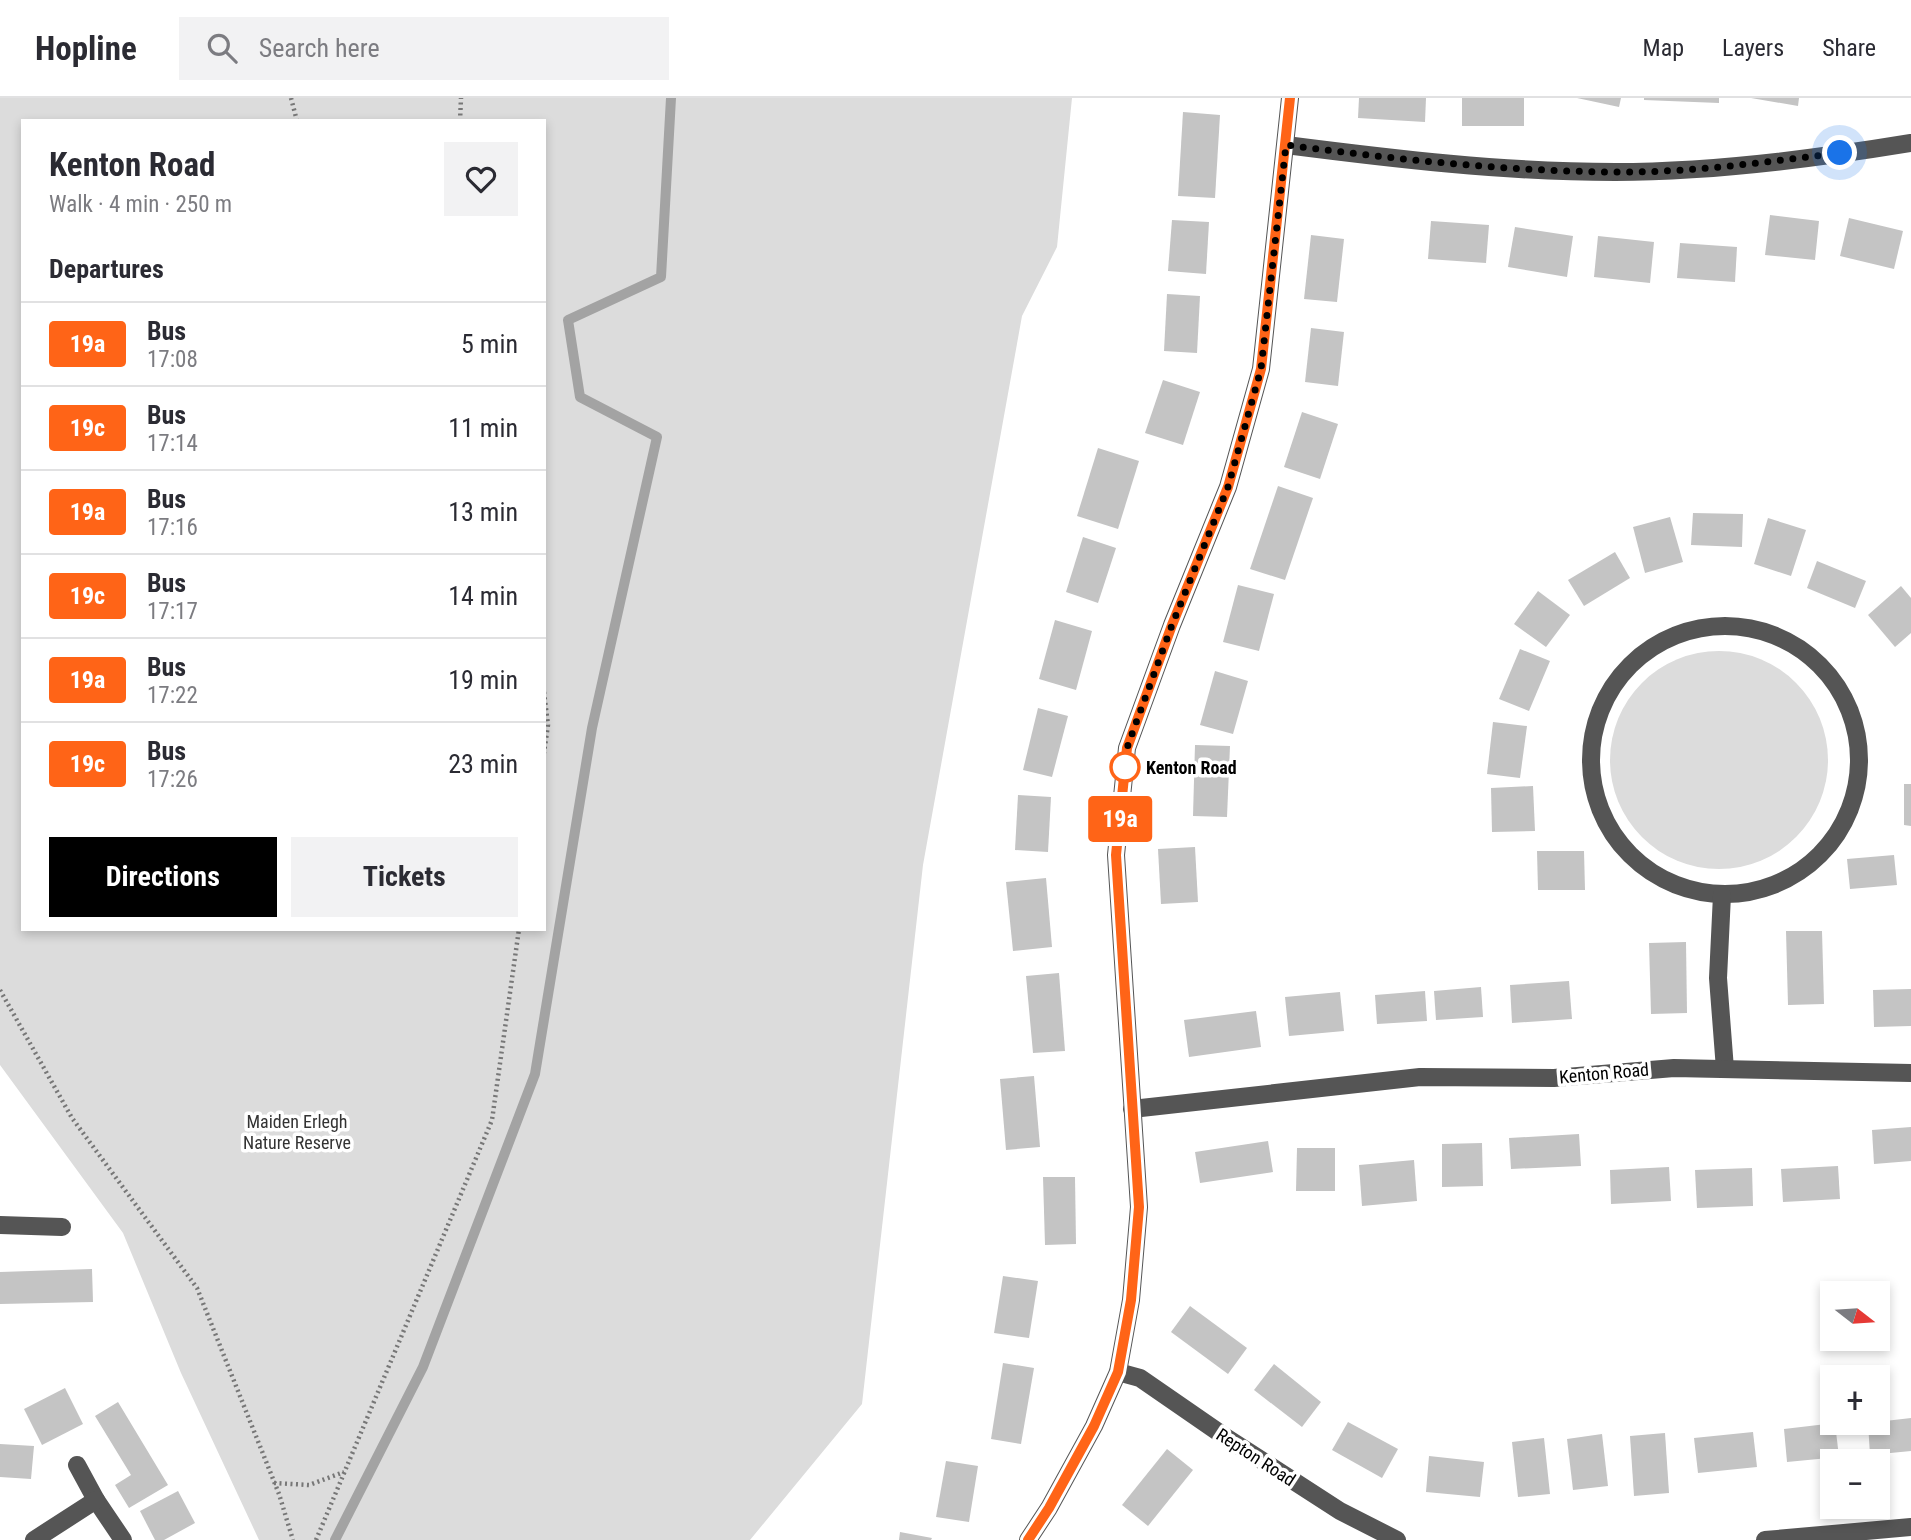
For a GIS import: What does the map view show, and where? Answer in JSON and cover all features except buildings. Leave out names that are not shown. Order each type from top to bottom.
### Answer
[{"type":"street","points":[[1028,1540],[1049,1508],[1094,1426],[1118,1372],[1131,1300],[1139,1207],[1116,855],[1127,748],[1172,625],[1228,487],[1261,369],[1290,98]]},
{"type":"street","points":[[1286,145],[1409,160],[1614,172],[1758,163],[1911,143]]},
{"type":"street","points":[[1739,625],[1783,637],[1820,663],[1847,701],[1860,745],[1856,791],[1838,833],[1808,867],[1767,888],[1722,895],[1679,887],[1642,866],[1612,835],[1595,796],[1590,753],[1599,710],[1621,673],[1654,645],[1693,628],[1739,625]]},
{"type":"street","points":[[1722,895],[1718,978],[1725,1069]]},
{"type":"street","name":"Kenton Road","points":[[1132,1109],[1420,1077],[1554,1078],[1674,1068],[1911,1073]]},
{"type":"street","points":[[0,1225],[62,1227]]},
{"type":"street","name":"Repton Road","points":[[1118,1372],[1140,1378],[1340,1511],[1397,1540]]},
{"type":"street","points":[[77,1465],[96,1500],[123,1540]]},
{"type":"street","points":[[34,1540],[96,1500]]},
{"type":"street","points":[[1765,1540],[1911,1528]]},
{"type":"path","points":[[291,98],[296,119]]},
{"type":"path","points":[[460,119],[461,98]]},
{"type":"path","points":[[546,708],[546,739]]},
{"type":"path","points":[[316,1540],[492,1120],[519,931]]},
{"type":"path","points":[[0,990],[72,1118],[197,1288],[274,1483],[293,1540]]},
{"type":"path","points":[[274,1483],[309,1485],[344,1471]]},
{"type":"green space","name":"Maiden Erlegh Nature Reserve","points":[[0,98],[1072,98],[1057,247],[1022,316],[923,865],[862,1404],[750,1540],[259,1540],[181,1373],[123,1233],[0,1065]]},
{"type":"green space","points":[[1730,651],[1771,663],[1804,691],[1816,708],[1824,728],[1828,760],[1824,792],[1816,812],[1788,845],[1771,857],[1751,865],[1708,869],[1667,857],[1634,829],[1622,812],[1614,792],[1610,749],[1622,708],[1650,675],[1667,663],[1687,655]]},
{"type":"waterway","points":[[335,1540],[423,1367],[535,1074],[592,728],[657,437],[580,397],[568,320],[661,277],[671,98]]},
{"type":"bus line","name":"19a","points":[[1028,1540],[1049,1508],[1094,1426],[1118,1372],[1131,1300],[1139,1207],[1116,855],[1127,748],[1172,625],[1228,487],[1261,369],[1290,98]]},
{"type":"place","name":"Kenton Road","points":[[1125,767]]},
{"type":"route","points":[[1125,767],[1124,775],[1127,748],[1136,723],[1228,487],[1261,369],[1286,145],[1409,160],[1614,172],[1691,169],[1840,153]]}]
